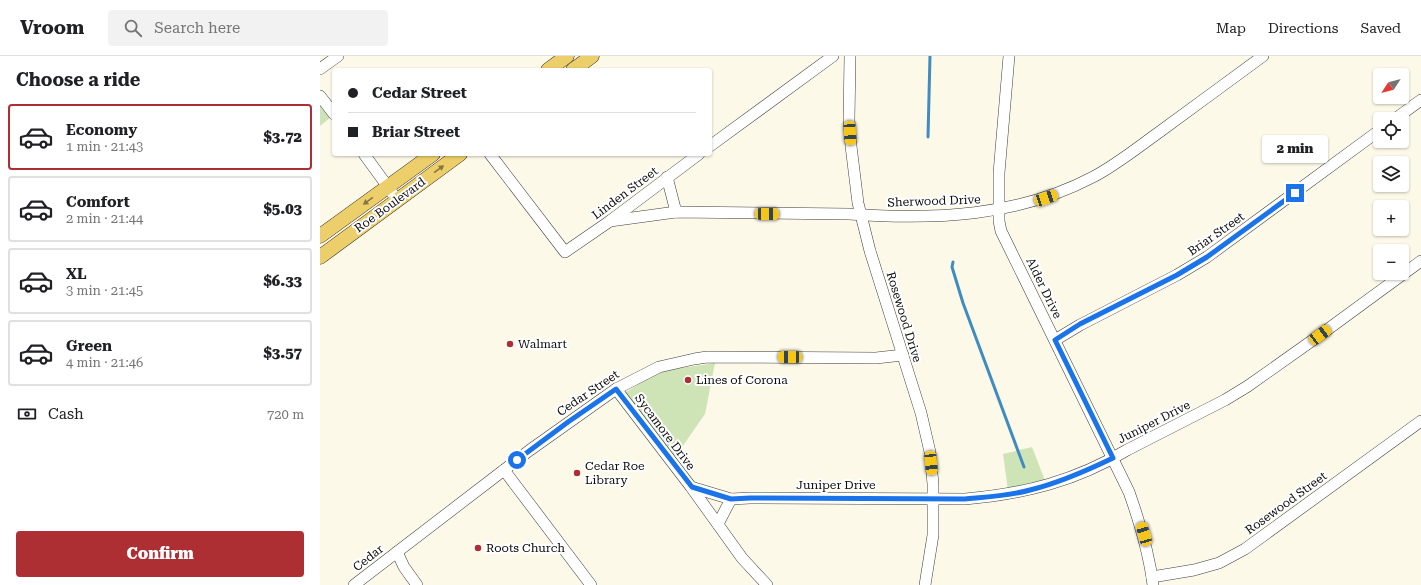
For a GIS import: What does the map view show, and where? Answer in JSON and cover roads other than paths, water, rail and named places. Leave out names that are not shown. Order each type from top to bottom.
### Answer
[{"type":"main road","points":[[551,68],[567,56]]},
{"type":"main road","points":[[576,68],[592,56]]},
{"type":"main road","name":"Roe Boulevard","points":[[320,236],[430,156]]},
{"type":"main road","name":"Roe Boulevard","points":[[320,257],[457,156]]},
{"type":"street","points":[[320,69],[338,56]]},
{"type":"street","points":[[712,145],[834,56]]},
{"type":"street","name":"Rosewood Drive","points":[[850,56],[851,146],[858,203],[870,251],[921,413],[930,452],[933,499],[933,535],[925,585]]},
{"type":"street","name":"Alder Drive","points":[[1010,56],[999,173],[999,221],[1001,231],[1129,492],[1140,521],[1147,547],[1153,581]]},
{"type":"street","name":"Sherwood Drive","points":[[610,221],[676,212],[932,216],[974,214],[1036,201],[1056,194],[1095,176],[1124,157],[1263,56]]},
{"type":"street","points":[[320,96],[332,111]]},
{"type":"street","points":[[1405,112],[1421,100]]},
{"type":"street","name":"Briar Street","points":[[1055,340],[1080,324],[1177,275],[1207,257],[1373,135]]},
{"type":"street","points":[[366,156],[397,200]]},
{"type":"street","name":"Linden Street","points":[[492,156],[565,252],[610,221],[696,156]]},
{"type":"street","points":[[667,177],[676,212]]},
{"type":"street","name":"Juniper Drive","points":[[692,487],[731,499],[980,498],[1029,491],[1082,472],[1113,458],[1225,400],[1248,386],[1320,335],[1421,260]]},
{"type":"street","name":"Cedar Street","points":[[396,552],[568,422],[616,389],[659,367],[694,358],[876,358],[903,355]]},
{"type":"street","name":"Sycamore Drive","points":[[616,389],[692,487],[742,558],[767,585]]},
{"type":"street","name":"Rosewood Street","points":[[1153,581],[1218,563],[1245,549],[1421,421]]},
{"type":"street","points":[[504,470],[591,585]]},
{"type":"street","points":[[718,524],[731,499]]},
{"type":"street","points":[[396,552],[417,585]]},
{"type":"street","name":"Cedar","points":[[354,585],[384,563],[396,552]]},
{"type":"waterway","points":[[928,137],[930,56]]},
{"type":"waterway","points":[[953,262],[952,267],[963,303],[1024,467]]},
{"type":"place","name":"Walmart","points":[[510,344]]},
{"type":"place","name":"Lines of Corona","points":[[688,380]]},
{"type":"place","name":"Cedar Roe Library","points":[[577,473]]},
{"type":"place","name":"Roots Church","points":[[478,548]]}]
